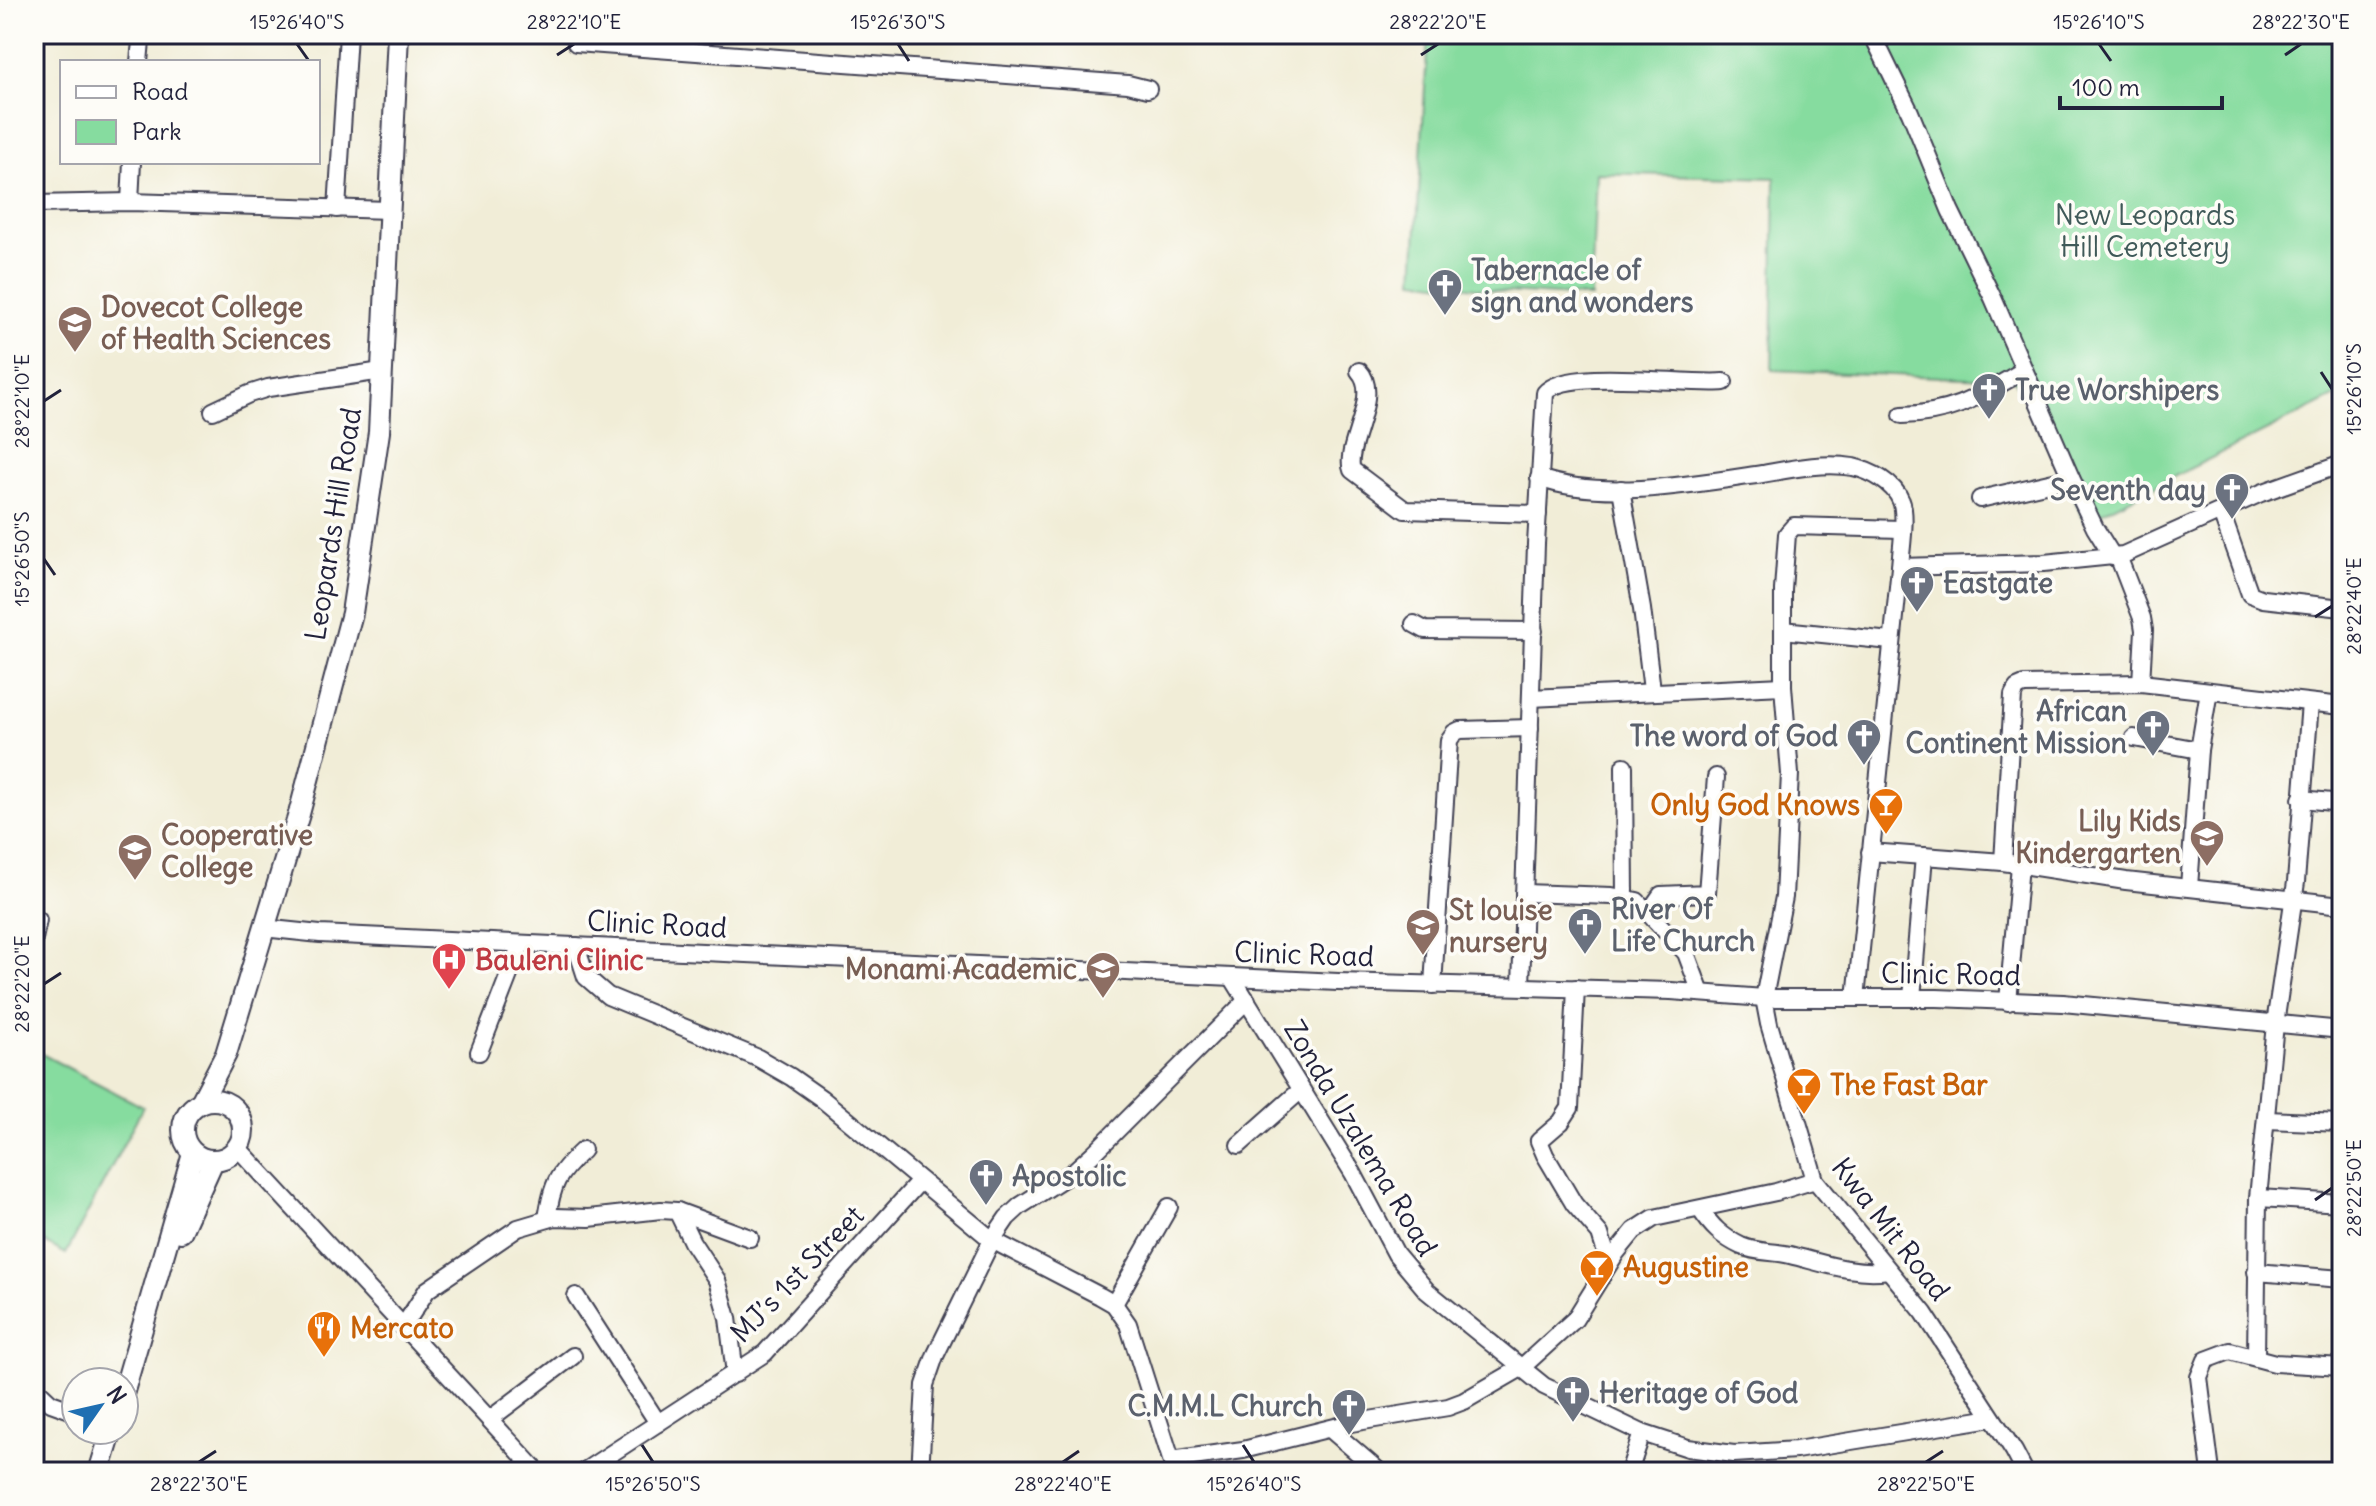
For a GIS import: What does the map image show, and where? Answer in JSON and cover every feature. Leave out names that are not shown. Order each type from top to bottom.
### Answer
[{"type":"main road","name":"Leopards Hill Road","points":[[201,1102],[226,1054],[299,814],[352,613],[377,455],[398,34]]},
{"type":"main road","name":"Leopards Hill Road","points":[[226,1054],[232,1106]]},
{"type":"main road","points":[[220,1101],[232,1106],[240,1116],[243,1129],[238,1148],[227,1157],[213,1161],[193,1153],[184,1138],[183,1125],[187,1114],[201,1102],[220,1101]]},
{"type":"main road","points":[[131,1366],[193,1153]]},
{"type":"main road","points":[[154,1286],[165,1270],[213,1161]]},
{"type":"main road","points":[[99,1472],[107,1446]]},
{"type":"street","points":[[337,209],[348,34]]},
{"type":"street","points":[[1872,34],[1910,112],[1950,210],[1989,288],[2071,478],[2095,528],[2115,556],[2142,618],[2141,683]]},
{"type":"street","points":[[139,60],[141,41]]},
{"type":"street","points":[[576,43],[1128,84],[1148,89]]},
{"type":"street","points":[[130,202],[132,164]]},
{"type":"street","points":[[34,204],[130,202],[389,210]]},
{"type":"street","points":[[213,411],[268,388],[382,371]]},
{"type":"street","points":[[1359,371],[1366,386],[1360,431],[1350,464],[1352,470],[1405,510],[1538,514]]},
{"type":"street","points":[[1902,415],[1932,414],[1969,402],[2023,371]]},
{"type":"street","points":[[1521,986],[1539,478],[1545,393],[1552,385],[1583,380],[1724,382]]},
{"type":"street","points":[[1900,567],[1992,566],[2115,556],[2261,493],[2342,464]]},
{"type":"street","points":[[1539,478],[1579,488],[1621,489],[1711,481],[1807,467],[1855,468],[1890,484],[1901,499],[1900,567],[1856,998]]},
{"type":"street","points":[[1980,499],[2071,478]]},
{"type":"street","points":[[1621,489],[1642,609],[1652,690]]},
{"type":"street","points":[[2221,512],[2250,594],[2263,599],[2342,608]]},
{"type":"street","points":[[1764,998],[1784,897],[1790,774],[1783,686],[1783,630],[1789,529],[1794,526],[1901,529]]},
{"type":"street","points":[[1414,624],[1425,630],[1534,631]]},
{"type":"street","points":[[1783,630],[1891,641]]},
{"type":"street","points":[[2003,862],[2010,732],[2013,695],[2017,688],[2030,684],[2141,683],[2342,706]]},
{"type":"street","points":[[1531,698],[1783,686]]},
{"type":"street","points":[[2189,887],[2199,750],[2209,691]]},
{"type":"street","points":[[2256,1357],[2258,1198],[2275,1024],[2294,898],[2310,703]]},
{"type":"street","points":[[1433,985],[1449,740],[1460,730],[1530,728]]},
{"type":"street","points":[[2134,738],[2199,750]]},
{"type":"street","points":[[1624,766],[1625,897]]},
{"type":"street","points":[[1649,912],[1661,895],[1707,893],[1716,777]]},
{"type":"street","points":[[2301,799],[2342,803]]},
{"type":"street","points":[[1870,852],[2003,862],[2342,905]]},
{"type":"street","points":[[1912,998],[1924,856]]},
{"type":"street","points":[[2008,1002],[2020,865]]},
{"type":"street","points":[[1524,893],[1625,897],[1637,901],[1686,953],[1701,993]]},
{"type":"street","points":[[34,939],[38,920]]},
{"type":"street","name":"Clinic Road","points":[[263,928],[320,934],[1232,977],[1576,988],[1764,998],[1912,998],[2063,1003],[2342,1030]]},
{"type":"street","points":[[479,1052],[521,944]]},
{"type":"street","points":[[576,946],[586,977],[608,996],[758,1058],[791,1077],[843,1116],[992,1240],[1114,1304],[1128,1324],[1173,1466],[1407,1412],[1448,1407],[1521,1368],[1575,1319],[1609,1263],[1644,1223],[1654,1218],[1815,1180]]},
{"type":"street","name":"Zonda Uzalema Road","points":[[1232,977],[1353,1173],[1396,1254],[1413,1276],[1521,1368],[1557,1393],[1642,1433],[1688,1448],[1734,1454],[1773,1453],[1992,1418]]},
{"type":"street","points":[[1576,988],[1570,1108],[1561,1122],[1539,1141],[1574,1204],[1600,1234],[1609,1263]]},
{"type":"street","name":"Kwa Mit Road","points":[[1764,998],[1792,1111],[1815,1180],[1941,1337],[2025,1472]]},
{"type":"street","points":[[920,1472],[925,1385],[935,1356],[992,1240],[1007,1218],[1020,1206],[1073,1172],[1094,1153],[1247,1000]]},
{"type":"street","points":[[1239,1145],[1301,1090]]},
{"type":"street","points":[[2267,1120],[2342,1123]]},
{"type":"street","points":[[238,1148],[538,1472]]},
{"type":"street","points":[[547,1219],[556,1178],[583,1150]]},
{"type":"street","name":"MJ’s 1st Street","points":[[583,1472],[765,1353],[920,1181]]},
{"type":"street","points":[[2258,1198],[2342,1203]]},
{"type":"street","points":[[1114,1304],[1169,1207]]},
{"type":"street","points":[[1700,1209],[1712,1228],[1742,1246],[1848,1270],[1869,1273],[1888,1270]]},
{"type":"street","points":[[403,1327],[427,1290],[518,1228],[547,1219],[677,1211],[750,1238]]},
{"type":"street","points":[[677,1211],[692,1242],[717,1280],[728,1318],[735,1374]]},
{"type":"street","points":[[2256,1272],[2342,1279]]},
{"type":"street","points":[[576,1296],[658,1423]]},
{"type":"street","points":[[2211,1472],[2200,1370],[2206,1360],[2221,1352],[2240,1352],[2275,1363],[2342,1367]]},
{"type":"street","points":[[490,1419],[573,1356]]},
{"type":"street","points":[[34,1387],[51,1403],[60,1406]]},
{"type":"street","points":[[1330,1429],[1380,1472]]},
{"type":"street","points":[[1629,1472],[1642,1433]]},
{"type":"green space","name":"New Leopards Hill Cemetery","points":[[1428,34],[2342,34],[2342,393],[2085,521],[2015,380],[1772,370],[1775,178],[1596,173],[1591,297],[1505,292],[1414,280]]},
{"type":"green space","points":[[34,1050],[143,1107],[66,1254],[34,1237]]},
{"type":"place","name":"Tabernacle of sign and wonders","points":[[1445,317]]},
{"type":"place","name":"Dovecot College of Health Sciences","points":[[75,354]]},
{"type":"place","name":"True Worshipers","points":[[1989,421]]},
{"type":"place","name":"Seventh day","points":[[2232,521]]},
{"type":"place","name":"Eastgate","points":[[1917,614]]},
{"type":"place","name":"African Continent Mission","points":[[2153,758]]},
{"type":"place","name":"The word of God","points":[[1864,767]]},
{"type":"place","name":"Only God Knows","points":[[1886,836]]},
{"type":"place","name":"Lily Kids Kindergarten","points":[[2207,868]]},
{"type":"place","name":"Cooperative College","points":[[135,882]]},
{"type":"place","name":"River Of Life Church","points":[[1585,956]]},
{"type":"place","name":"St louise nursery","points":[[1423,957]]},
{"type":"place","name":"Bauleni Clinic","points":[[449,991]]},
{"type":"place","name":"Monami Academic","points":[[1103,1000]]},
{"type":"place","name":"The Fast Bar","points":[[1804,1116]]},
{"type":"place","name":"Apostolic","points":[[986,1207]]},
{"type":"place","name":"Augustine","points":[[1597,1298]]},
{"type":"place","name":"Mercato","points":[[324,1359]]},
{"type":"place","name":"Heritage of God","points":[[1573,1424]]},
{"type":"place","name":"C.M.M.L Church","points":[[1349,1437]]}]
